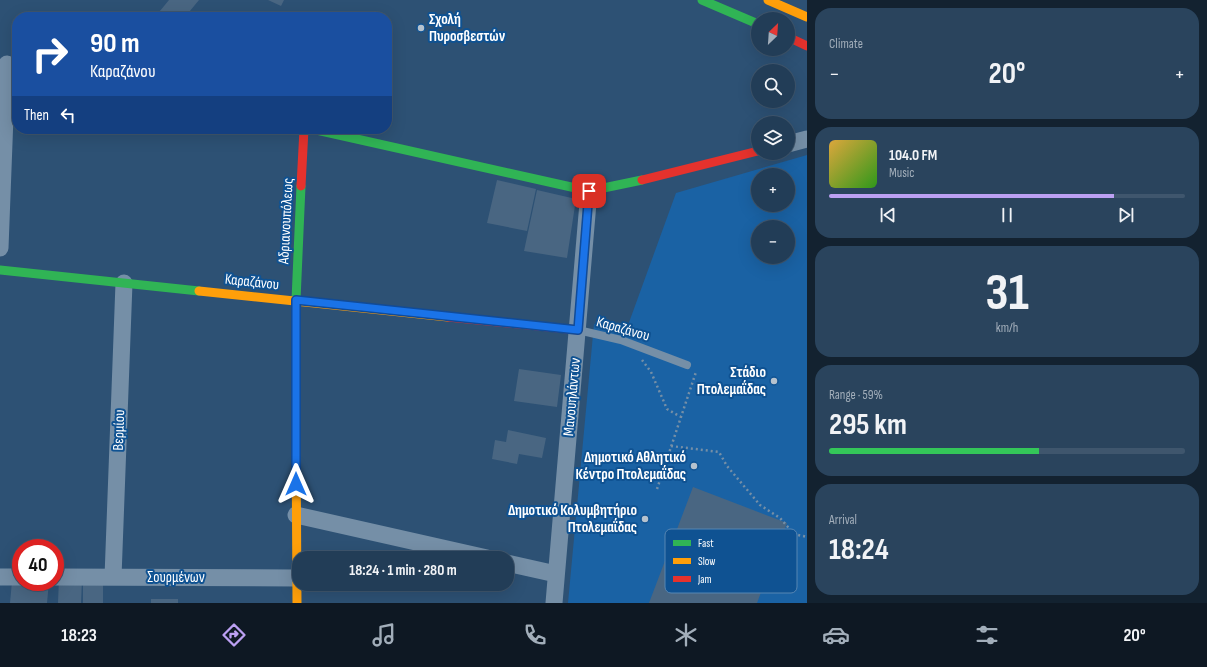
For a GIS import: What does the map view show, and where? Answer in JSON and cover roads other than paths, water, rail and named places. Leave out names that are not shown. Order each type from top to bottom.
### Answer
[{"type":"street","points":[[702,0],[751,21]]},
{"type":"street","points":[[768,0],[807,17]]},
{"type":"street","points":[[795,40],[807,46]]},
{"type":"street","points":[[0,248],[8,64]]},
{"type":"street","name":"Αδριανουπόλεως","points":[[296,551],[296,300],[304,134]]},
{"type":"street","points":[[334,134],[589,191],[640,181],[751,153]]},
{"type":"street","name":"Μανουηλάντων","points":[[554,603],[589,191]]},
{"type":"street","name":"Καραζάνου","points":[[0,270],[578,330]]},
{"type":"street","name":"Βερμίου","points":[[113,577],[124,283]]},
{"type":"street","points":[[296,515],[456,551]]},
{"type":"street","points":[[514,564],[556,574]]},
{"type":"street","points":[[0,577],[12,577]]},
{"type":"street","name":"Σουρμένων","points":[[64,577],[292,578]]},
{"type":"street","name":"Αδριανουπόλεως","points":[[297,591],[297,603]]},
{"type":"lane","name":"Καραζάνου","points":[[578,330],[628,343],[687,365]]},
{"type":"place","name":"Σχολή Πυροσβεστών","points":[[421,28]]},
{"type":"place","name":"Στάδιο Πτολεμαΐδας","points":[[774,381]]},
{"type":"place","name":"Δημοτικό Αθλητικό Κέντρο Πτολεμαΐδας","points":[[694,466]]},
{"type":"place","name":"Δημοτικό Κολυμβητήριο Πτολεμαΐδας","points":[[645,519]]}]
